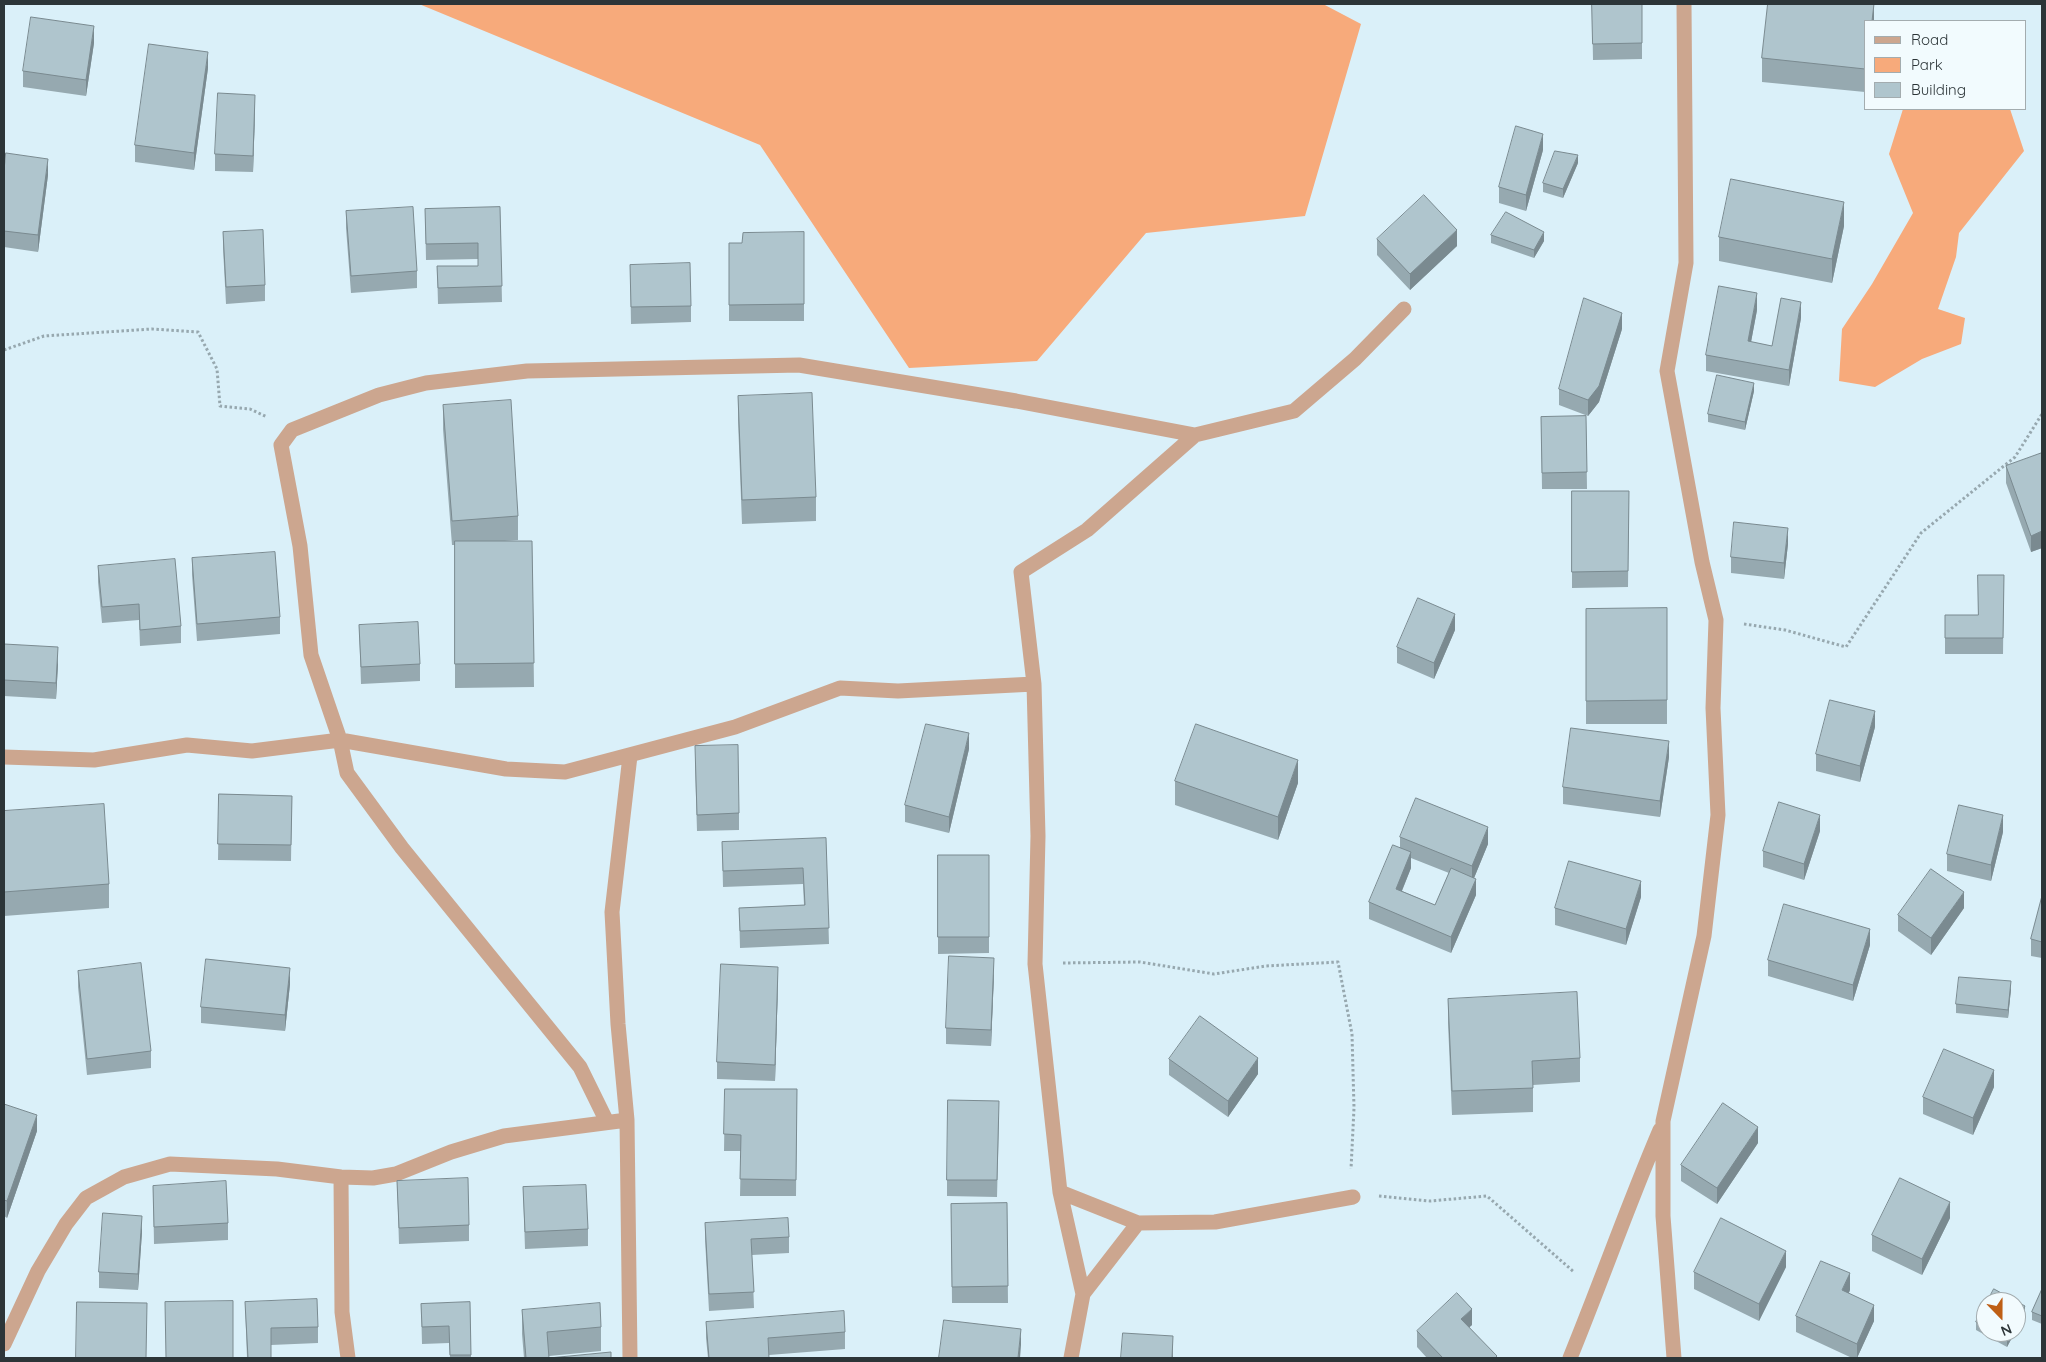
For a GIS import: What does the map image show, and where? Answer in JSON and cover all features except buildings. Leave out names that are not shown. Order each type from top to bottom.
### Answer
[{"type":"street","points":[[1570,1358],[1597,1292],[1618,1231],[1663,1121],[1704,936],[1718,815],[1713,708],[1716,620],[1702,562],[1667,371],[1686,263],[1684,4]]},
{"type":"street","points":[[607,1122],[580,1067],[402,848],[347,773],[340,740],[311,655],[300,546],[281,445],[292,430],[379,395],[444,381],[528,371],[799,365],[1016,401],[1195,435],[1294,411],[1355,359],[1404,309]]},
{"type":"street","points":[[1071,1358],[1083,1294],[1060,1192],[1035,964],[1038,836],[1034,684],[1021,572],[1087,530],[1195,435]]},
{"type":"street","points":[[4,757],[94,760],[187,746],[252,752],[340,740],[506,769],[565,772],[735,727],[840,688],[898,691],[1034,684]]},
{"type":"street","points":[[630,756],[612,912],[618,1024],[627,1120],[630,1358]]},
{"type":"street","points":[[4,1344],[38,1271],[66,1224],[86,1198],[124,1177],[170,1164],[277,1169],[341,1177],[373,1178],[396,1174],[451,1152],[504,1136],[627,1120]]},
{"type":"street","points":[[1663,1121],[1662,1216],[1674,1358]]},
{"type":"street","points":[[341,1177],[342,1312],[348,1358]]},
{"type":"street","points":[[1060,1192],[1138,1223],[1214,1222],[1353,1197]]},
{"type":"street","points":[[1083,1294],[1138,1223]]},
{"type":"path","points":[[4,350],[44,336],[152,330],[198,332],[216,368],[220,406],[250,409],[292,430]]},
{"type":"path","points":[[1716,620],[1785,630],[1846,647],[1921,533],[2015,456],[2042,414]]},
{"type":"path","points":[[1035,964],[1140,962],[1214,974],[1266,966],[1338,962],[1352,1034],[1354,1108],[1351,1153],[1353,1197],[1390,1196],[1430,1201],[1487,1196],[1597,1292]]},
{"type":"green space","points":[[419,4],[1323,4],[1361,24],[1305,216],[1146,233],[1037,361],[909,368],[760,145]]},
{"type":"green space","points":[[1903,110],[2010,110],[2024,151],[1959,233],[1956,257],[1938,309],[1965,318],[1961,344],[1922,359],[1875,387],[1839,381],[1842,329],[1872,284],[1913,213],[1889,154]]}]
